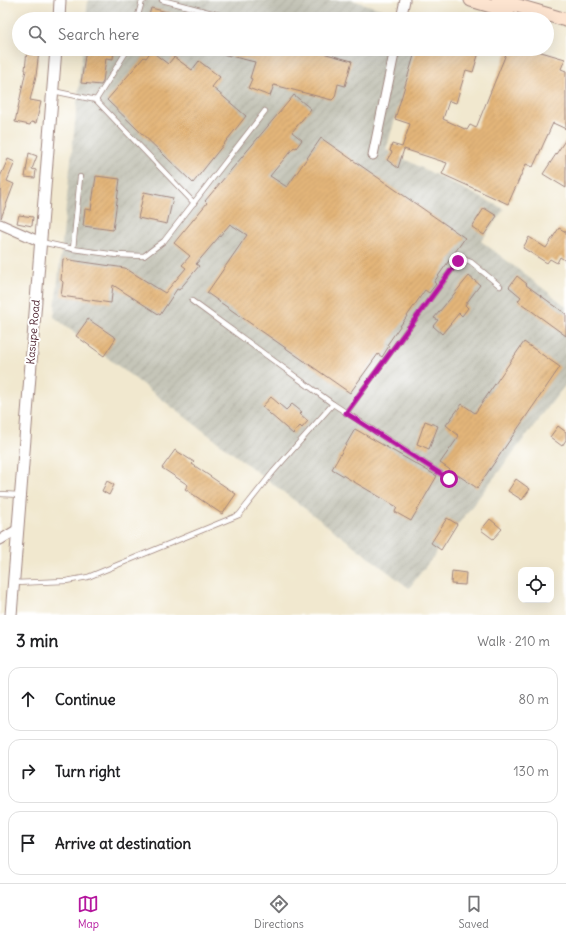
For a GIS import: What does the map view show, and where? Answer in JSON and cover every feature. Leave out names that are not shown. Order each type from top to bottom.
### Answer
[{"type":"main road","points":[[471,0],[512,12]]},
{"type":"main road","points":[[498,0],[539,12]]},
{"type":"main road","points":[[554,16],[566,20]]},
{"type":"main road","points":[[554,24],[566,28]]},
{"type":"street","points":[[59,12],[60,0]]},
{"type":"street","points":[[402,12],[405,0]]},
{"type":"street","name":"Kasupe Road","points":[[11,615],[56,56]]},
{"type":"street","points":[[373,155],[394,56]]},
{"type":"street","points":[[0,224],[41,242]]},
{"type":"street","points":[[0,540],[18,529]]},
{"type":"lane","points":[[139,12],[142,2],[145,0]]},
{"type":"lane","points":[[162,0],[208,12]]},
{"type":"lane","points":[[96,100],[124,56]]},
{"type":"lane","points":[[53,91],[96,100],[194,203]]},
{"type":"lane","points":[[41,242],[73,249],[117,255],[144,256],[164,241],[265,111]]},
{"type":"lane","points":[[73,249],[80,177]]},
{"type":"lane","points":[[346,413],[458,261],[463,260],[471,262],[500,286]]},
{"type":"lane","points":[[192,301],[333,404],[449,479]]},
{"type":"lane","points":[[14,583],[66,581],[88,577],[239,515],[273,472],[333,404]]},
{"type":"lane","points":[[0,494],[21,494]]},
{"type":"shaded area","points":[[88,0],[352,0],[391,12],[87,12]]},
{"type":"shaded area","points":[[82,56],[413,56],[386,150],[504,209],[481,241],[566,306],[566,384],[409,588],[54,317]]},
{"type":"building","points":[[151,8],[168,12],[150,12]]},
{"type":"building","points":[[26,56],[38,56],[36,76],[30,100],[41,102],[36,123],[31,122],[30,125],[15,122]]},
{"type":"building","points":[[85,56],[113,56],[113,59],[106,58],[103,82],[101,85],[81,83]]},
{"type":"building","points":[[147,56],[158,56],[168,64],[174,57],[192,70],[199,61],[220,77],[212,87],[246,116],[193,183],[107,100],[144,57],[146,58]]},
{"type":"building","points":[[230,56],[334,56],[352,61],[345,86],[338,84],[335,97],[332,100],[274,85],[270,96],[248,88],[252,79],[250,78],[255,62]]},
{"type":"building","points":[[414,56],[478,56],[473,72],[466,70],[456,103],[449,101],[443,119],[467,130],[470,125],[476,128],[505,56],[554,56],[565,59],[561,69],[566,71],[566,129],[553,123],[533,167],[526,164],[508,204],[442,174],[447,163],[404,149],[398,168],[387,160],[392,152],[390,151],[392,144],[402,147],[410,124],[395,119]]},
{"type":"building","points":[[294,95],[311,109],[292,132],[302,140],[296,148],[294,147],[270,176],[287,187],[321,138],[465,238],[434,282],[436,284],[429,293],[425,290],[387,345],[389,346],[382,357],[378,354],[350,393],[207,293],[247,235],[230,224],[196,264],[199,266],[179,290],[177,289],[160,315],[113,285],[111,303],[61,296],[63,282],[61,280],[63,259],[125,268],[165,293],[186,268],[182,265],[190,256],[174,243],[207,203],[205,201]]},
{"type":"building","points":[[566,139],[566,188],[543,174]]},
{"type":"building","points":[[29,153],[37,156],[32,169],[36,170],[35,178],[25,177]]},
{"type":"building","points":[[8,159],[15,162],[7,181],[14,184],[1,218],[0,177]]},
{"type":"building","points":[[96,176],[120,179],[113,230],[83,226],[85,209],[91,210]]},
{"type":"building","points":[[144,192],[173,198],[167,224],[138,218]]},
{"type":"building","points":[[484,208],[497,216],[484,235],[472,227]]},
{"type":"building","points":[[19,215],[33,217],[32,226],[17,223]]},
{"type":"building","points":[[559,228],[566,232],[566,261],[560,257],[557,263],[550,259],[547,263],[523,248],[529,237],[546,248]]},
{"type":"building","points":[[469,276],[480,285],[465,305],[468,308],[462,316],[459,313],[442,334],[433,326],[438,320],[434,318]]},
{"type":"building","points":[[517,276],[527,284],[526,285],[566,314],[566,336],[518,301],[521,297],[509,287]]},
{"type":"building","points":[[88,319],[116,338],[104,356],[76,336]]},
{"type":"building","points":[[524,342],[560,367],[477,488],[440,463],[459,436],[446,425],[462,404],[475,413]]},
{"type":"building","points":[[271,397],[286,410],[292,404],[302,412],[300,414],[308,421],[302,428],[300,426],[293,434],[262,407]]},
{"type":"building","points":[[425,421],[438,426],[429,449],[417,444]]},
{"type":"building","points":[[558,426],[566,432],[566,440],[562,446],[550,437]]},
{"type":"building","points":[[355,429],[437,476],[411,521],[395,512],[397,507],[332,469]]},
{"type":"building","points":[[175,450],[194,462],[192,464],[236,494],[222,514],[185,489],[188,485],[162,468]]},
{"type":"building","points":[[516,479],[530,489],[522,500],[508,491]]},
{"type":"building","points":[[107,481],[114,485],[109,495],[102,491]]},
{"type":"building","points":[[447,518],[457,524],[441,550],[431,543]]},
{"type":"building","points":[[490,519],[502,529],[493,539],[481,530]]},
{"type":"building","points":[[452,571],[466,573],[465,585],[451,584]]},
{"type":"route","points":[[449,479],[346,413],[458,261]]}]
